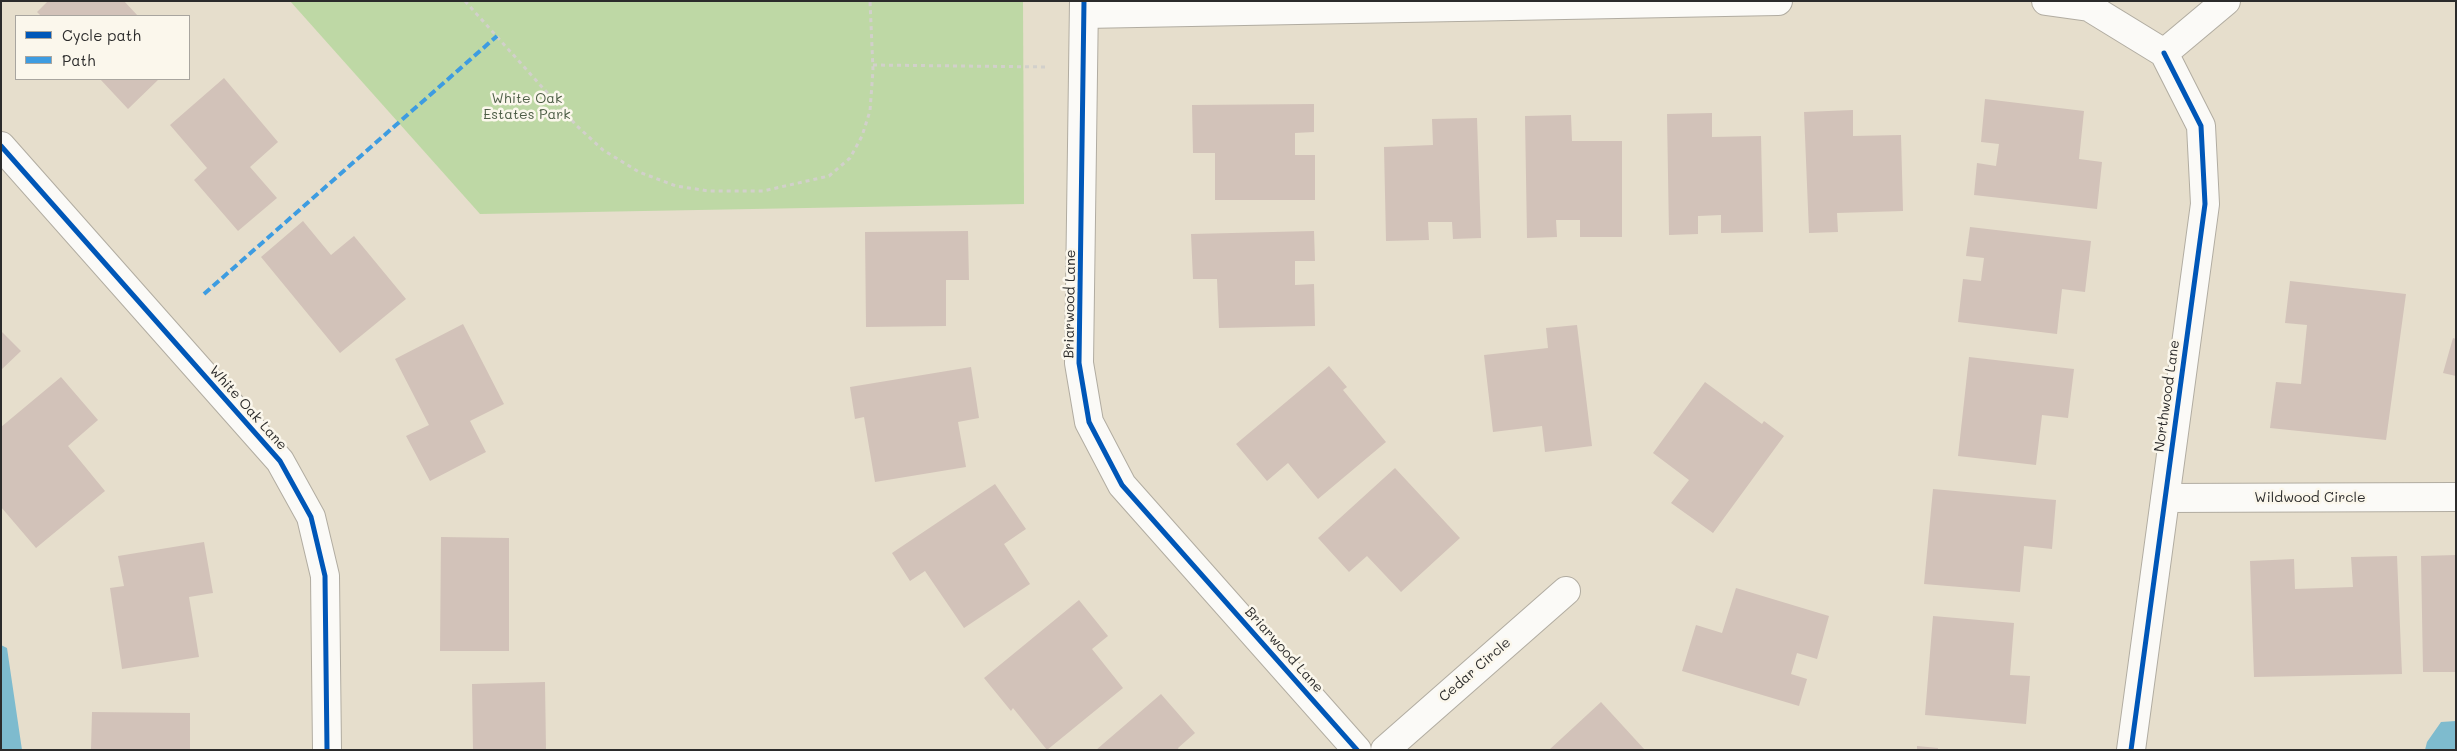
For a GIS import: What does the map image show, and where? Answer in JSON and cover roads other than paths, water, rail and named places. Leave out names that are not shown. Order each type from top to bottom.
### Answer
[{"type":"street","points":[[1084,8],[1778,1]]},
{"type":"street","points":[[2046,1],[2089,7],[2164,52],[2226,1]]},
{"type":"street","name":"Briarwood Lane","points":[[1084,8],[1079,363],[1089,422],[1122,485],[1357,750]]},
{"type":"street","name":"Northwood Lane","points":[[2131,750],[2205,204],[2200,126],[2164,52]]},
{"type":"street","name":"White Oak Lane","points":[[1,146],[280,461],[311,517],[325,576],[327,750]]},
{"type":"street","name":"Wildwood Circle","points":[[2165,498],[2456,497]]},
{"type":"street","name":"Cedar Circle","points":[[1385,750],[1566,591]]},
{"type":"water","points":[[1,645],[7,648],[22,750],[1,750]]},
{"type":"water","points":[[2456,721],[2456,750],[2425,750],[2427,742],[2441,722]]},
{"type":"park label","name":"White Oak Estates Park","points":[[527,108]]}]
